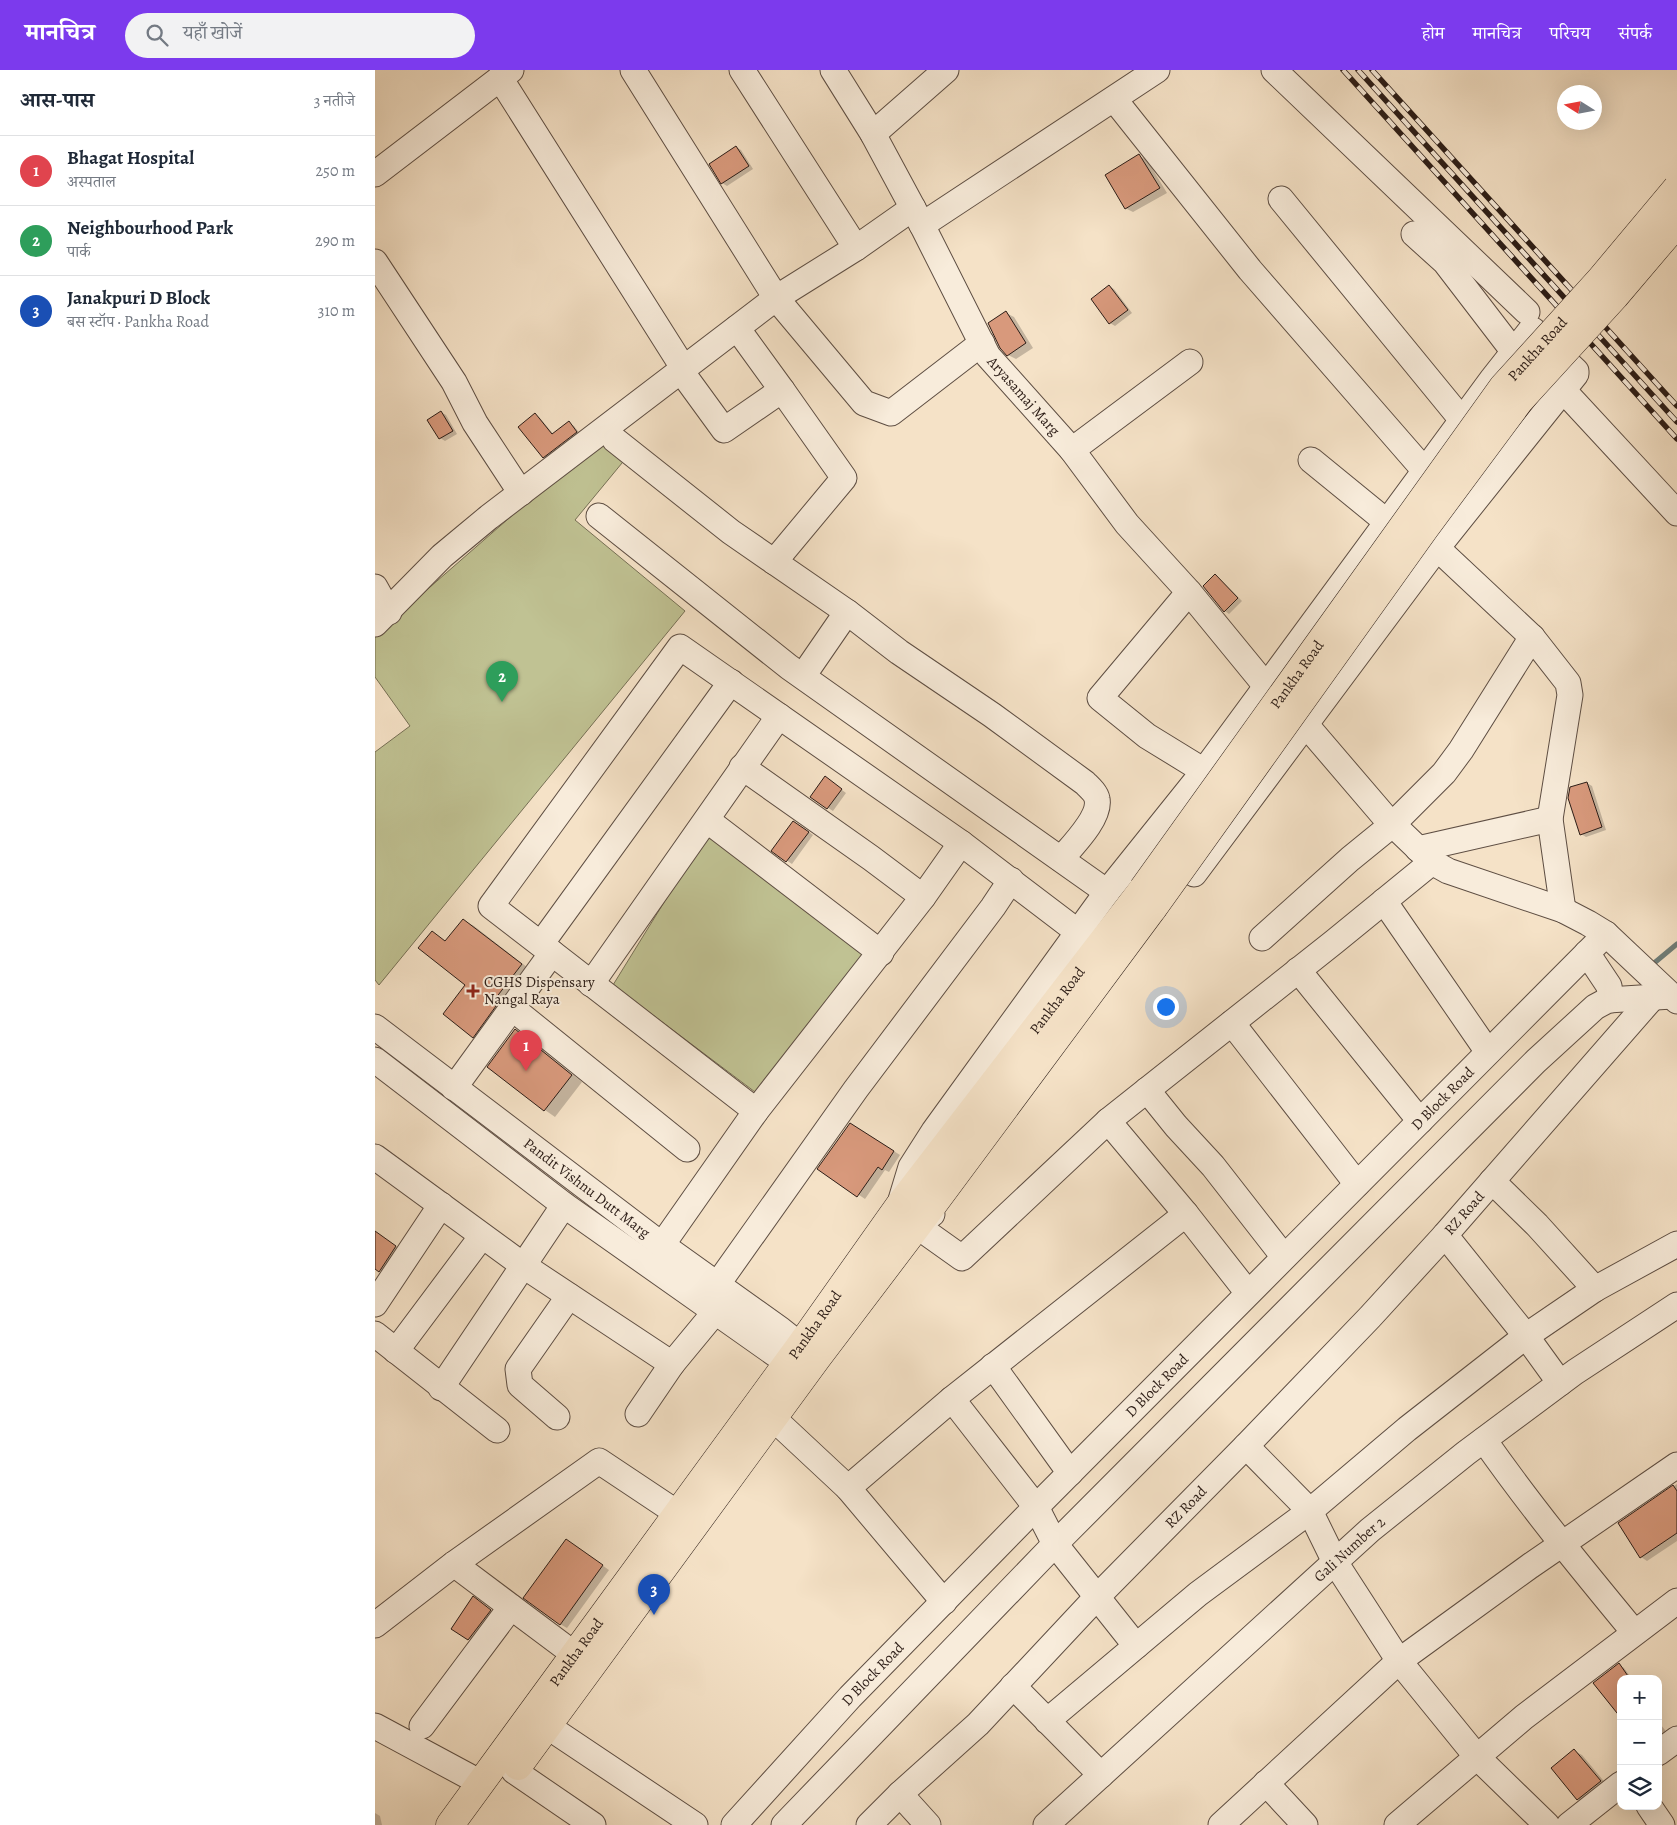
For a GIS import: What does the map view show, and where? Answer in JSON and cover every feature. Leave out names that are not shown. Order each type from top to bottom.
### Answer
[{"type":"main road","name":"Pankha Road","points":[[450,1825],[677,1514],[802,1360],[917,1226],[1148,898],[1503,387],[1600,280],[1677,188]]},
{"type":"main road","name":"Pankha Road","points":[[474,1825],[773,1418],[802,1360],[899,1206],[1148,898],[1521,400],[1615,296],[1677,223]]},
{"type":"street","points":[[633,70],[776,298],[864,403],[891,413],[982,343]]},
{"type":"street","points":[[742,70],[856,248]]},
{"type":"street","name":"Aryasamaj Marg","points":[[833,70],[873,134],[918,216],[988,356],[1072,450],[1127,524],[1393,824],[1425,856],[1448,871],[1563,910],[1606,934],[1667,999]]},
{"type":"street","points":[[873,134],[946,70]]},
{"type":"street","points":[[382,618],[442,556],[521,493],[776,298],[856,248],[918,216],[1114,99],[1157,70]]},
{"type":"street","points":[[1273,70],[1527,312]]},
{"type":"street","points":[[375,174],[505,74],[683,370],[724,430],[782,390]]},
{"type":"street","points":[[1114,99],[1250,270],[1425,471]]},
{"type":"street","points":[[1281,199],[1462,420]]},
{"type":"street","points":[[1414,234],[1445,262],[1514,352]]},
{"type":"street","points":[[375,262],[453,382],[475,423],[521,493]]},
{"type":"street","points":[[737,328],[844,478],[774,562]]},
{"type":"street","points":[[899,1206],[911,1167],[934,1132],[1078,932],[1107,892],[1204,771],[1462,420],[1529,331],[1533,330],[1576,371],[1576,374],[1437,548],[959,1191],[917,1226],[962,1258],[1108,1121],[1384,901],[1425,856],[1550,819]]},
{"type":"street","points":[[1072,450],[1190,362]]},
{"type":"street","points":[[1563,390],[1677,512]]},
{"type":"street","points":[[615,440],[731,532],[847,612],[899,652],[992,715],[1085,783],[1097,797],[1098,809],[1089,824],[1061,859]]},
{"type":"street","points":[[1311,460],[1387,522]]},
{"type":"street","points":[[599,516],[803,676],[1107,892]]},
{"type":"street","points":[[1437,548],[1531,638],[1569,683],[1570,695],[1550,819],[1563,910]]},
{"type":"street","points":[[375,587],[382,618]]},
{"type":"street","points":[[1189,592],[1099,698],[1147,736],[1204,771]]},
{"type":"street","points":[[803,676],[847,612]]},
{"type":"street","points":[[1262,938],[1350,859],[1393,824],[1449,765],[1531,638]]},
{"type":"street","points":[[756,1111],[491,906],[680,647],[961,843],[1078,932]]},
{"type":"street","points":[[454,1088],[512,1008],[546,949],[731,682]]},
{"type":"street","points":[[591,984],[779,716]]},
{"type":"street","points":[[743,767],[923,897]]},
{"type":"street","points":[[707,820],[881,952]]},
{"type":"street","points":[[662,1245],[756,1111],[881,952],[961,843]]},
{"type":"street","points":[[717,1285],[851,1097],[993,907],[1011,880]]},
{"type":"street","points":[[1384,901],[1488,1052]]},
{"type":"street","name":"D Block Road","points":[[734,1825],[850,1697],[1036,1506],[1606,934]]},
{"type":"street","points":[[1587,953],[1609,986],[1611,1000]]},
{"type":"street","points":[[1298,970],[1420,1121]]},
{"type":"street","points":[[784,1825],[1055,1544],[1536,1061],[1595,1007],[1611,1000],[1667,999]]},
{"type":"street","name":"RZ Road","points":[[869,1825],[900,1794],[978,1724],[1096,1598],[1370,1317],[1492,1181],[1667,999]]},
{"type":"street","points":[[512,1008],[687,1149]]},
{"type":"street","points":[[1232,1023],[1357,1184]]},
{"type":"street","name":"Pandit Vishnu Dutt Marg","points":[[375,1028],[662,1245],[781,1330],[802,1360]]},
{"type":"street","name":"Pandit Vishnu Dutt Marg","points":[[375,1060],[564,1205],[715,1312],[802,1360]]},
{"type":"street","points":[[1147,1090],[1176,1126],[1213,1166],[1284,1257]]},
{"type":"street","points":[[1108,1121],[1186,1214],[1248,1293]]},
{"type":"street","points":[[375,1157],[524,1266],[672,1364]]},
{"type":"street","points":[[1492,1181],[1537,1225],[1595,1289]]},
{"type":"street","points":[[375,1304],[441,1205]]},
{"type":"street","points":[[441,1388],[564,1205]]},
{"type":"street","points":[[848,1488],[951,1399],[1186,1214]]},
{"type":"street","points":[[1445,1235],[1526,1336],[1560,1383]]},
{"type":"street","points":[[396,1351],[482,1236]]},
{"type":"street","points":[[1047,1721],[1198,1594],[1310,1511],[1407,1430],[1526,1336],[1595,1289],[1677,1244]]},
{"type":"street","points":[[557,1417],[520,1385],[518,1369],[569,1296]]},
{"type":"street","name":"Gali Number 2","points":[[1046,1825],[1370,1530],[1560,1383],[1677,1305]]},
{"type":"street","points":[[638,1414],[672,1364],[715,1312]]},
{"type":"street","points":[[375,1334],[441,1388],[497,1430]]},
{"type":"street","points":[[993,1366],[1069,1473]]},
{"type":"street","points":[[951,1399],[1036,1506],[1055,1544],[1136,1646]]},
{"type":"street","points":[[773,1418],[848,1488],[944,1602]]},
{"type":"street","points":[[1484,1440],[1561,1545],[1634,1632]]},
{"type":"street","points":[[1246,1446],[1310,1511],[1335,1562],[1399,1660],[1477,1757],[1547,1825]]},
{"type":"street","points":[[375,1625],[454,1564],[599,1461],[677,1514]]},
{"type":"street","points":[[1221,1825],[1399,1660],[1677,1465]]},
{"type":"street","points":[[454,1564],[575,1654]]},
{"type":"street","points":[[1397,1825],[1524,1717],[1677,1601]]},
{"type":"street","points":[[422,1726],[511,1607]]},
{"type":"street","points":[[1013,1686],[1101,1775]]},
{"type":"street","points":[[375,1726],[481,1783]]},
{"type":"street","points":[[547,1726],[695,1825]]},
{"type":"street","points":[[1662,1750],[1677,1739]]},
{"type":"street","points":[[514,1771],[593,1825]]},
{"type":"street","points":[[1266,1783],[1305,1825]]},
{"type":"street","points":[[1579,1822],[1617,1788]]},
{"type":"street","points":[[900,1794],[928,1825]]},
{"type":"street","points":[[1652,1810],[1662,1825]]},
{"type":"green space","points":[[601,438],[627,457],[575,520],[685,611],[379,985],[375,980],[375,752],[410,726],[375,677],[375,635]]},
{"type":"green space","points":[[708,831],[868,954],[759,1095],[613,985]]},
{"type":"building","points":[[736,146],[749,166],[721,184],[709,164]]},
{"type":"building","points":[[1139,154],[1160,188],[1125,209],[1105,175]]},
{"type":"building","points":[[1109,285],[1128,310],[1109,324],[1091,299]]},
{"type":"building","points":[[1006,311],[1026,343],[1007,356],[1000,348],[988,323]]},
{"type":"building","points":[[441,411],[453,431],[439,439],[427,420]]},
{"type":"building","points":[[535,413],[552,434],[569,421],[577,432],[543,458],[518,427]]},
{"type":"building","points":[[1215,574],[1238,598],[1224,612],[1203,586]]},
{"type":"building","points":[[825,776],[842,789],[827,809],[810,797]]},
{"type":"building","points":[[1587,782],[1602,827],[1580,835],[1568,798],[1570,787]]},
{"type":"building","points":[[793,821],[809,832],[786,862],[771,851]]},
{"type":"building","points":[[463,919],[522,964],[492,1003],[496,1006],[473,1038],[443,1014],[465,985],[418,948],[432,931],[445,941]]},
{"type":"building","points":[[515,1029],[572,1075],[544,1111],[487,1067]]},
{"type":"building","points":[[850,1123],[894,1151],[882,1170],[878,1167],[857,1197],[817,1169]]},
{"type":"building","points":[[375,1231],[396,1246],[379,1272],[375,1269]]},
{"type":"building","points":[[1673,1485],[1677,1491],[1677,1533],[1640,1558],[1618,1523]]},
{"type":"building","points":[[566,1539],[603,1565],[560,1625],[523,1598]]},
{"type":"building","points":[[473,1596],[491,1610],[468,1640],[451,1629]]},
{"type":"building","points":[[1619,1663],[1627,1675],[1617,1675],[1617,1713],[1593,1683]]},
{"type":"building","points":[[1574,1749],[1601,1781],[1577,1800],[1551,1768]]},
{"type":"waterway","points":[[1653,964],[1677,944]]},
{"type":"railway","points":[[1343,70],[1677,439]]},
{"type":"railway","points":[[1358,70],[1677,422]]},
{"type":"railway","points":[[1372,70],[1677,406]]},
{"type":"place","name":"Neighbourhood Park","points":[[502,702]]},
{"type":"place","name":"CGHS Dispensary Nangal Raya","points":[[473,991]]},
{"type":"place","name":"Bhagat Hospital","points":[[526,1071]]},
{"type":"place","name":"Janakpuri D Block","points":[[654,1615]]}]
